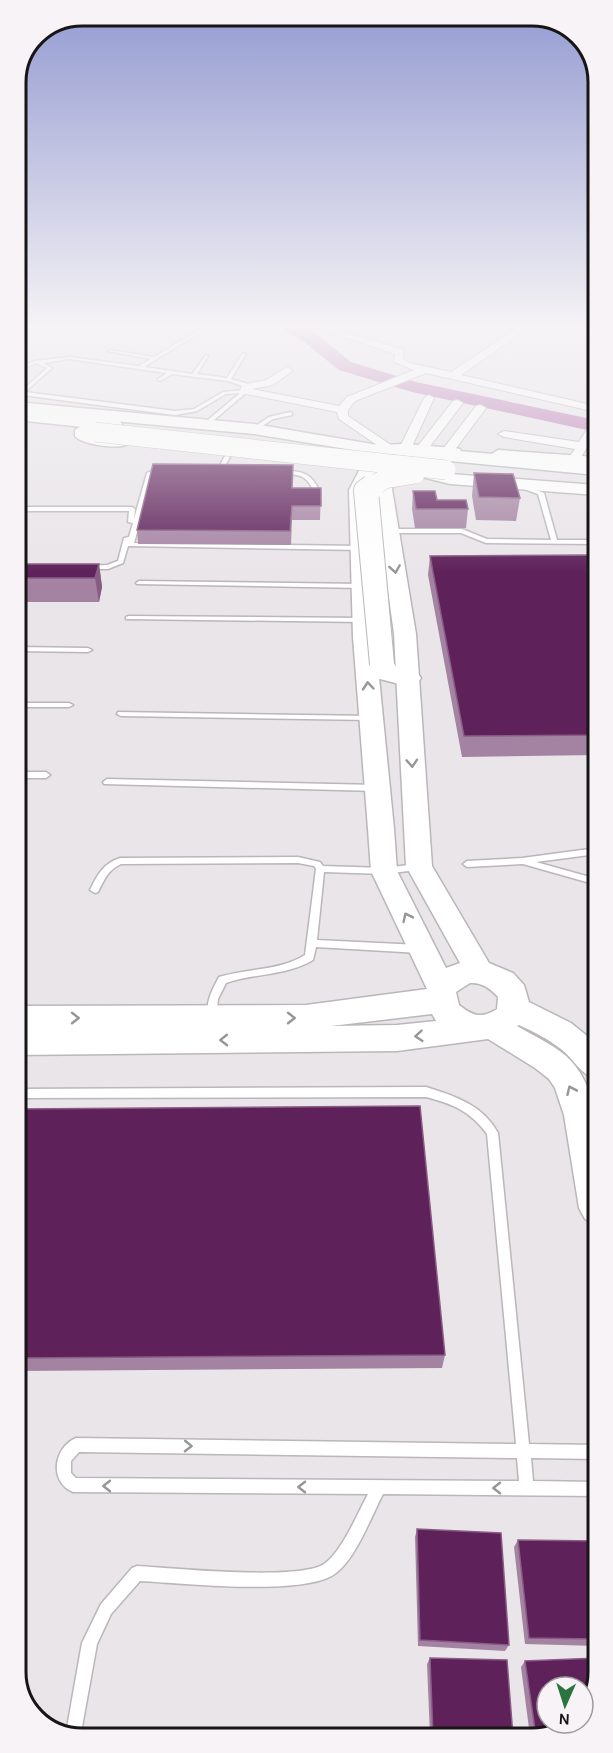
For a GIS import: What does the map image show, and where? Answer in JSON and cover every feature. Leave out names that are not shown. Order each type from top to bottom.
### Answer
[{"type":"highway","points":[[26,417],[448,467],[588,479]]},
{"type":"highway","points":[[26,423],[95,425],[588,468]]},
{"type":"highway","points":[[407,678],[385,672],[382,664],[366,491],[387,459],[448,467]]},
{"type":"street","points":[[49,410],[95,425],[205,425],[254,429],[347,443],[387,459]]},
{"type":"street","points":[[342,410],[342,417],[387,459]]},
{"type":"street","points":[[421,410],[387,459],[383,489],[405,634],[420,866],[479,971]]},
{"type":"street","points":[[448,410],[387,459],[358,490],[364,620],[384,871],[422,949],[448,1014],[460,1023],[495,1021],[565,1034],[588,1055]]},
{"type":"street","points":[[448,467],[479,410]]},
{"type":"street","points":[[95,425],[83,436],[227,462],[387,459],[588,488]]},
{"type":"street","points":[[504,434],[577,453],[588,458]]},
{"type":"street","points":[[577,453],[588,435]]},
{"type":"street","points":[[448,467],[577,453]]},
{"type":"street","points":[[26,1042],[397,1038],[495,1021],[514,996],[507,984],[495,975],[479,971],[463,972],[450,978],[442,995]]},
{"type":"street","points":[[26,1018],[306,1017],[442,995]]},
{"type":"street","points":[[495,1021],[560,1070],[570,1086],[579,1110],[588,1159]]},
{"type":"lane","points":[[139,410],[175,413],[195,410]]},
{"type":"lane","points":[[205,425],[222,410]]},
{"type":"lane","points":[[254,429],[271,418],[290,414]]},
{"type":"lane","points":[[26,417],[387,459]]},
{"type":"lane","points":[[214,466],[227,462]]},
{"type":"lane","points":[[166,466],[150,473],[130,545],[360,548]]},
{"type":"lane","points":[[448,467],[463,483],[532,489],[541,493],[555,542]]},
{"type":"lane","points":[[277,472],[301,474],[311,479],[316,490]]},
{"type":"lane","points":[[26,509],[132,509],[134,514],[121,562],[108,567],[85,567]]},
{"type":"lane","points":[[388,531],[453,531],[469,533],[486,541],[588,542]]},
{"type":"lane","points":[[139,583],[362,586]]},
{"type":"lane","points":[[128,618],[364,620]]},
{"type":"lane","points":[[26,649],[88,650]]},
{"type":"lane","points":[[26,705],[69,705]]},
{"type":"lane","points":[[121,714],[371,718]]},
{"type":"lane","points":[[26,775],[46,775]]},
{"type":"lane","points":[[106,782],[377,788]]},
{"type":"lane","points":[[466,864],[522,861],[588,852]]},
{"type":"lane","points":[[95,890],[104,872],[111,864],[120,861],[298,860],[317,864],[320,869],[310,957],[303,963],[278,970],[239,973],[222,980],[213,999],[212,1018]]},
{"type":"lane","points":[[522,861],[588,879]]},
{"type":"lane","points":[[320,869],[384,871],[420,866]]},
{"type":"lane","points":[[313,943],[422,949]]},
{"type":"lane","points":[[26,1093],[426,1092],[462,1103],[482,1117],[492,1133],[527,1489]]},
{"type":"lane","points":[[588,1452],[76,1444],[64,1458],[64,1476],[73,1485],[588,1489]]},
{"type":"lane","points":[[75,1727],[90,1642],[106,1609],[137,1573],[292,1580],[327,1572],[339,1561],[378,1487]]},
{"type":"building","points":[[153,464],[293,465],[292,488],[321,488],[321,506],[292,506],[290,531],[137,530]]},
{"type":"building","points":[[474,473],[513,474],[520,498],[479,497]]},
{"type":"building","points":[[413,491],[435,491],[437,500],[466,500],[468,509],[416,509]]},
{"type":"building","points":[[588,555],[588,735],[464,736],[430,556]]},
{"type":"building","points":[[26,564],[99,564],[95,578],[26,578]]},
{"type":"building","points":[[420,1106],[445,1355],[26,1358],[26,1109]]},
{"type":"building","points":[[417,1529],[501,1533],[509,1645],[420,1640]]},
{"type":"building","points":[[518,1540],[588,1541],[588,1639],[529,1638]]},
{"type":"building","points":[[430,1658],[507,1660],[512,1728],[433,1728]]},
{"type":"building","points":[[588,1658],[587,1675],[535,1675],[535,1728],[525,1661]]},
{"type":"waterway","points":[[520,410],[588,424]]}]
